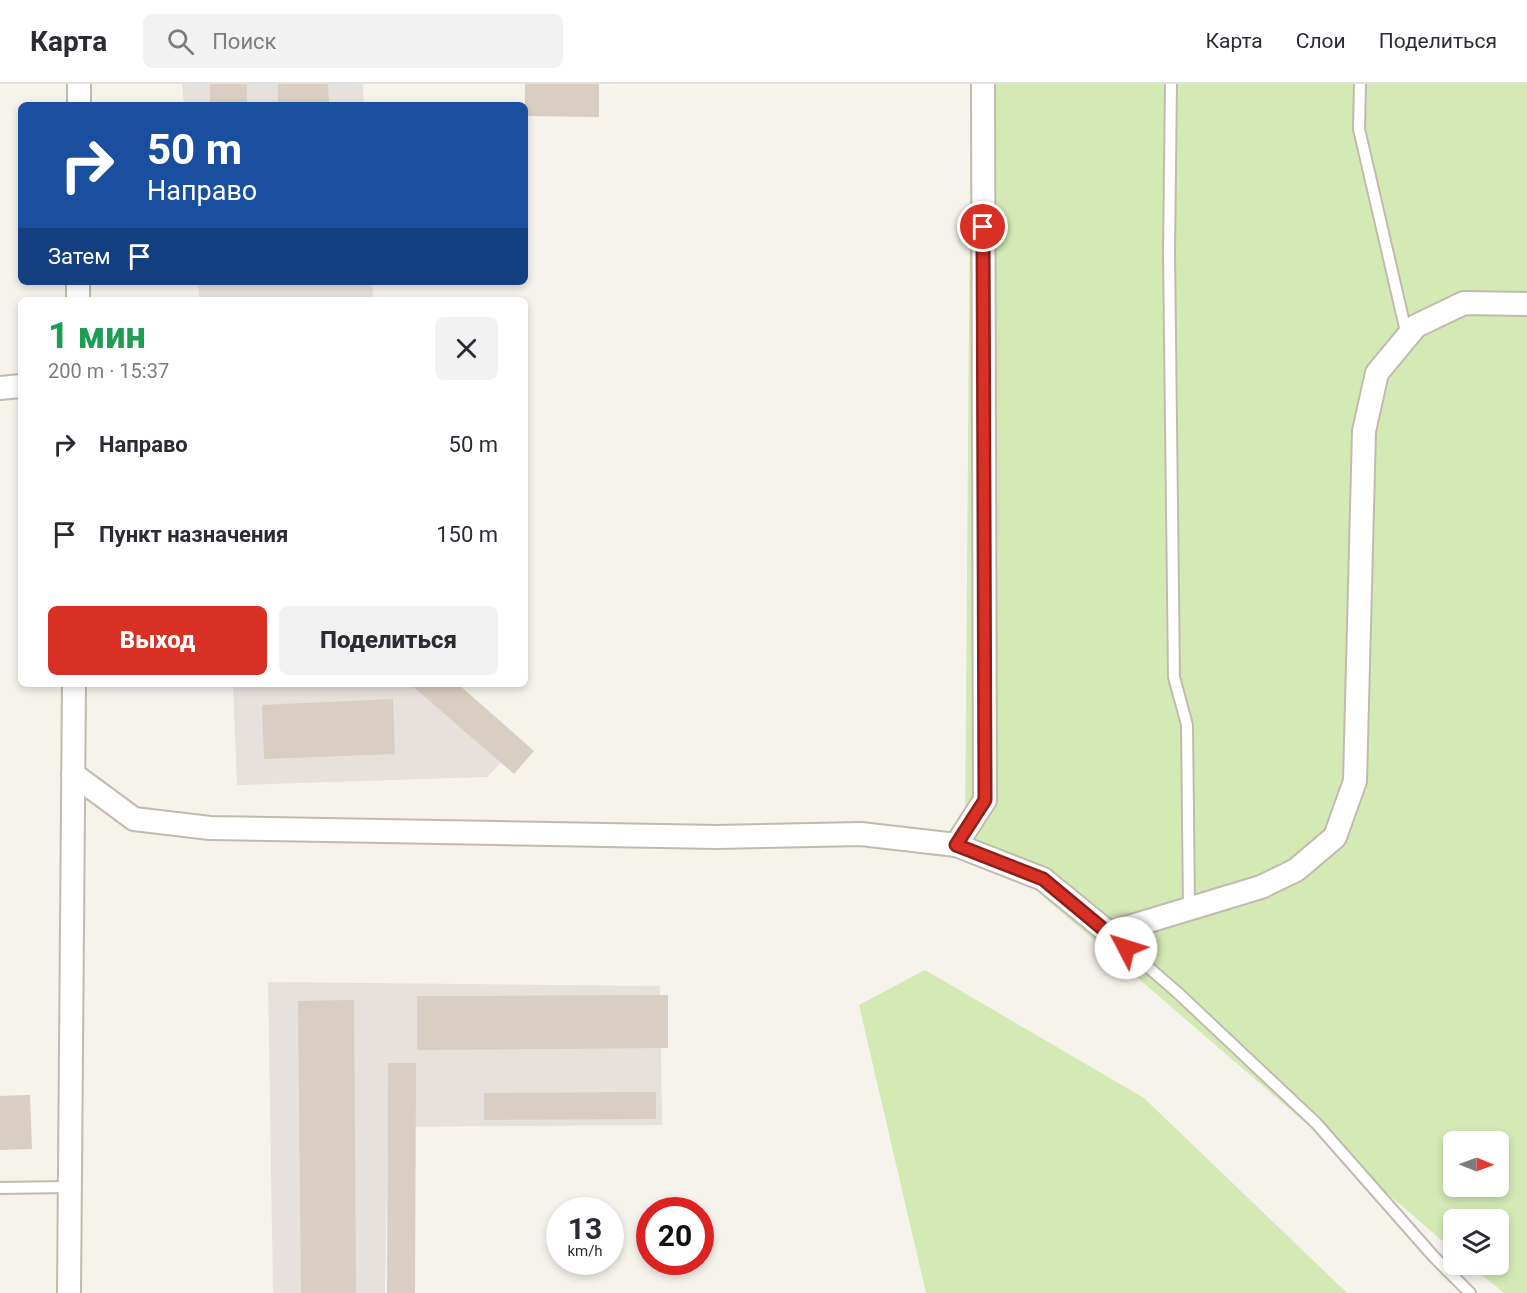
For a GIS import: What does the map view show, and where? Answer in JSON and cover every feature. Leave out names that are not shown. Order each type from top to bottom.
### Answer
[{"type":"street","points":[[79,102],[80,84]]},
{"type":"street","points":[[956,845],[985,800],[983,84]]},
{"type":"street","points":[[74,774],[134,819],[210,828],[717,837],[861,834],[956,845],[1043,879],[1109,933],[1270,883],[1296,870],[1335,837],[1355,781],[1364,431],[1377,373],[1416,326],[1464,303],[1527,304]]},
{"type":"street","points":[[0,388],[18,386]]},
{"type":"street","points":[[69,1293],[74,687]]},
{"type":"lane","points":[[1170,84],[1169,252],[1174,677],[1187,725],[1189,908]]},
{"type":"lane","points":[[1360,84],[1359,129],[1407,336]]},
{"type":"lane","points":[[1109,933],[1178,993],[1316,1123],[1434,1257],[1470,1293]]},
{"type":"lane","points":[[0,1188],[69,1187]]},
{"type":"shaded area","points":[[182,84],[363,84],[364,102],[184,102]]},
{"type":"shaded area","points":[[198,285],[372,285],[373,297],[199,297]]},
{"type":"shaded area","points":[[233,687],[448,687],[512,751],[487,777],[237,785]]},
{"type":"shaded area","points":[[268,982],[660,986],[662,1125],[388,1127],[385,1293],[273,1293]]},
{"type":"green space","points":[[971,84],[1527,84],[1527,1293],[1504,1293],[1482,1275],[1509,1275],[1509,1209],[1443,1209],[1443,1241],[965,829]]},
{"type":"green space","points":[[925,970],[1144,1098],[1347,1293],[926,1293],[859,1005]]},
{"type":"building","points":[[210,84],[247,84],[247,102],[210,102]]},
{"type":"building","points":[[278,84],[328,84],[329,102],[278,102]]},
{"type":"building","points":[[525,84],[599,84],[599,117],[528,116],[528,102],[525,102]]},
{"type":"building","points":[[413,687],[461,687],[534,751],[514,774]]},
{"type":"building","points":[[393,699],[395,754],[264,759],[262,705]]},
{"type":"building","points":[[668,995],[668,1048],[417,1050],[417,996]]},
{"type":"building","points":[[354,1000],[356,1293],[301,1293],[298,1001]]},
{"type":"building","points":[[388,1063],[416,1063],[415,1293],[387,1293]]},
{"type":"building","points":[[656,1092],[656,1119],[484,1120],[484,1093]]},
{"type":"building","points":[[30,1095],[32,1149],[0,1150],[0,1096]]},
{"type":"route","points":[[983,227],[985,800],[956,845],[1043,879],[1126,948]]}]
